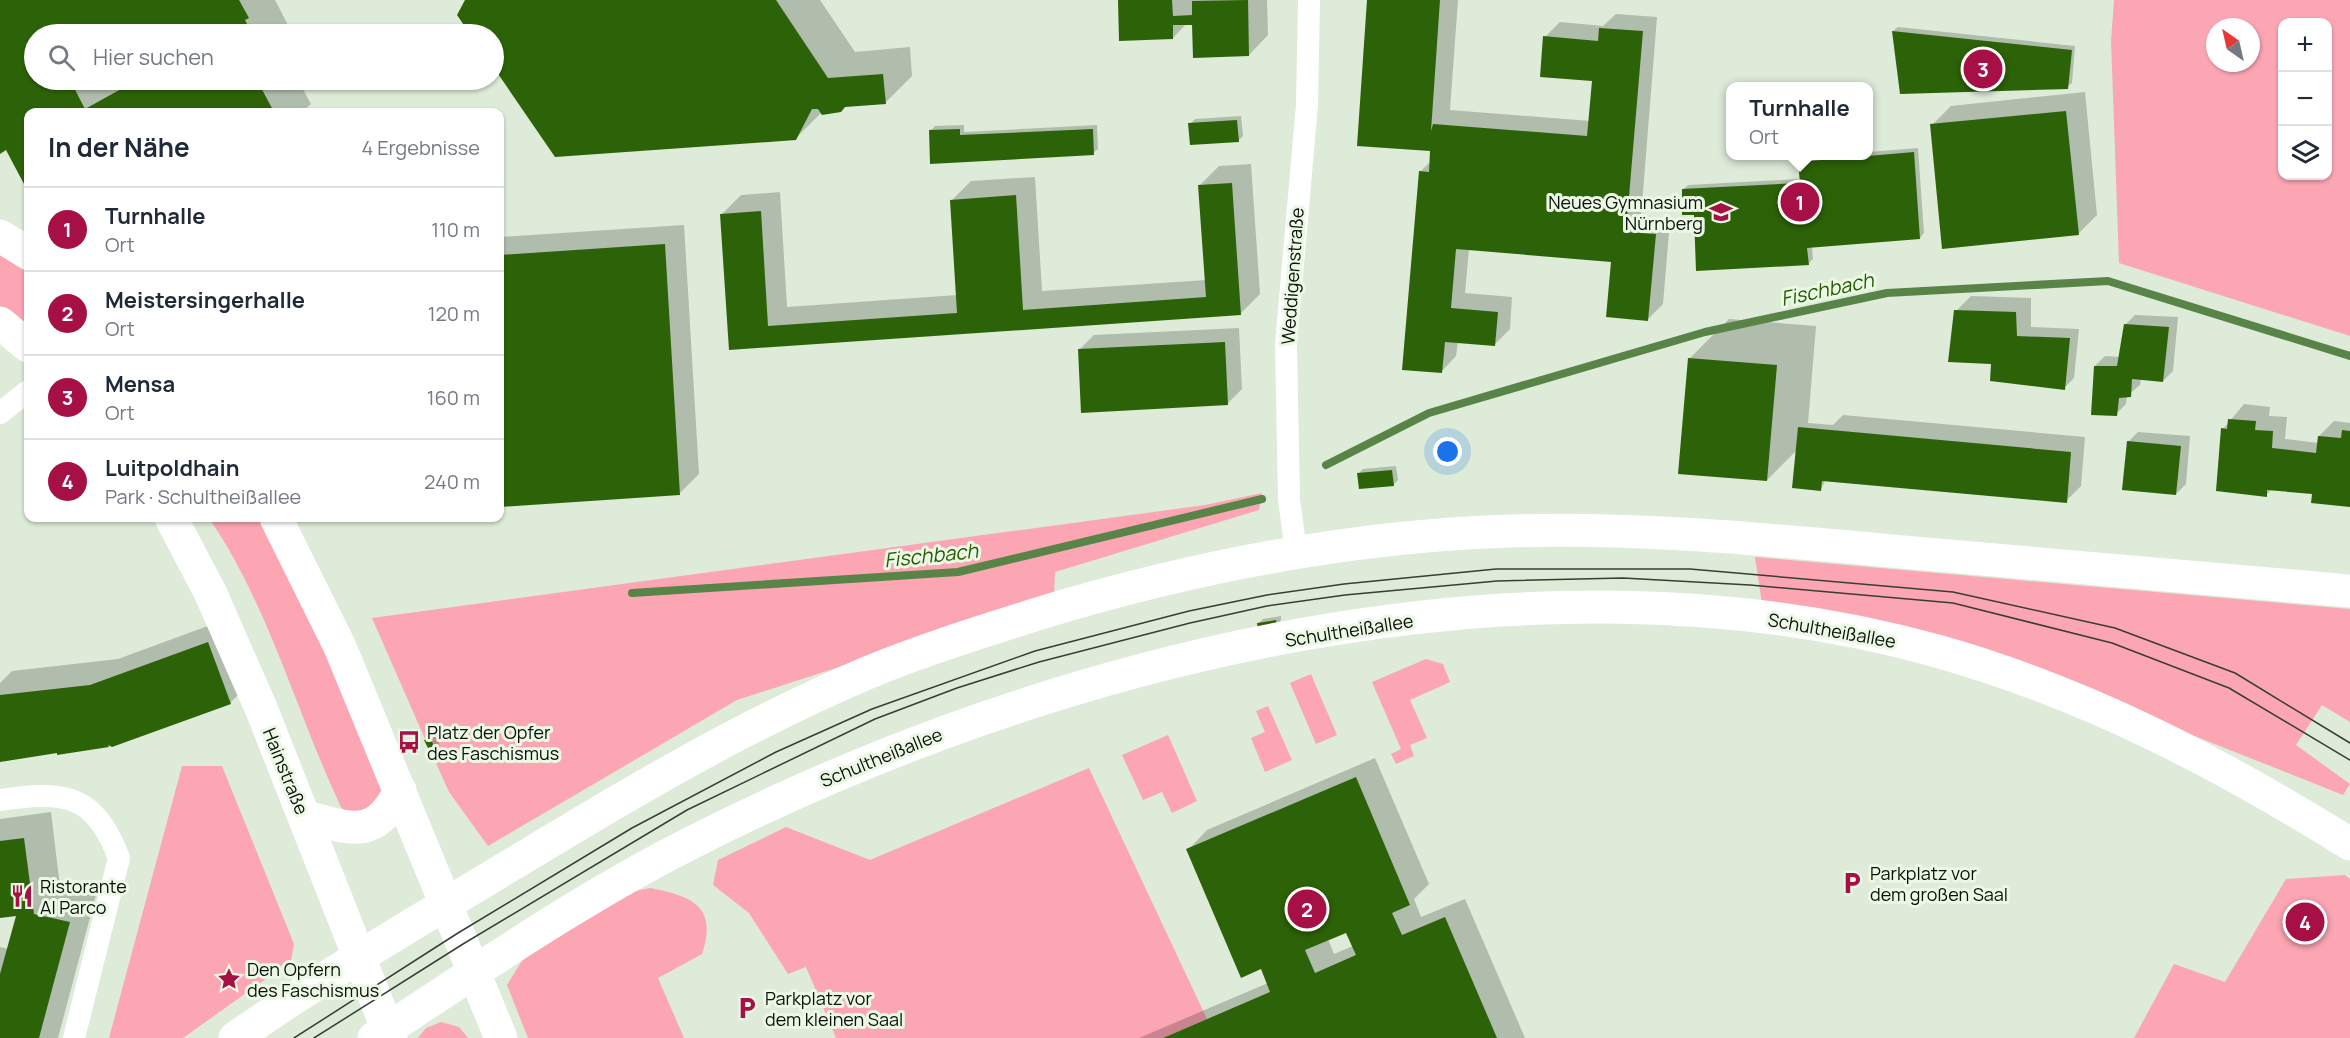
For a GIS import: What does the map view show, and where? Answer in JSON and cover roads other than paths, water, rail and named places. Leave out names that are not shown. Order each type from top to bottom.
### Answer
[{"type":"main road","points":[[0,236],[24,251]]},
{"type":"main road","points":[[0,323],[24,343]]},
{"type":"main road","name":"Hainstraße","points":[[173,522],[222,617],[304,816],[360,957],[384,1035]]},
{"type":"main road","points":[[278,522],[322,606],[501,1038]]},
{"type":"main road","points":[[235,1038],[446,904],[688,759],[868,673],[1000,626],[1122,590],[1296,552],[1451,534],[1550,530],[1642,532],[1753,538],[2350,591]]},
{"type":"main road","name":"Schultheißallee","points":[[384,1035],[528,936],[688,844],[838,773],[946,730],[1061,692],[1187,659],[1349,628],[1473,614],[1582,608],[1702,611],[1816,625],[1926,648],[2044,686],[2121,718],[2211,762],[2336,828],[2350,844]]},
{"type":"main road","points":[[304,816],[356,829],[372,825],[388,812],[400,790]]},
{"type":"street","name":"Weddigenstraße","points":[[1296,552],[1289,499],[1286,344],[1307,105],[1309,0]]},
{"type":"street","points":[[0,413],[24,394]]},
{"type":"street","points":[[0,800],[45,794],[71,800],[92,810],[110,836],[119,858],[74,1038]]},
{"type":"waterway","name":"Fischbach","points":[[1326,465],[1429,413],[1705,332],[1887,293],[2108,281],[2350,356]]},
{"type":"waterway","name":"Fischbach","points":[[632,593],[958,572],[1262,499]]},
{"type":"tram line","points":[[294,1038],[458,933],[632,828],[776,752],[872,709],[1035,651],[1189,611],[1267,595],[1344,584],[1496,569],[1690,569],[1953,592],[2115,628],[2235,673],[2350,743]]},
{"type":"tram line","points":[[314,1038],[463,944],[687,810],[875,719],[957,688],[1039,662],[1190,623],[1267,606],[1345,595],[1497,581],[1623,578],[1750,585],[1953,603],[2112,643],[2229,688],[2350,760]]},
{"type":"place","name":"Mensa","points":[[1983,69]]},
{"type":"place","name":"Turnhalle","points":[[1800,202]]},
{"type":"place","name":"Neues Gymnasium Nürnberg","points":[[1721,212]]},
{"type":"place","name":"Platz der Opfer des Faschismus","points":[[409,742]]},
{"type":"place","name":"Parkplatz vor dem großen Saal","points":[[1852,883]]},
{"type":"place","name":"Ristorante Al Parco","points":[[22,896]]},
{"type":"place","name":"Meistersingerhalle","points":[[1307,909]]},
{"type":"place","name":"Luitpoldhain","points":[[2305,922]]},
{"type":"place","name":"Den Opfern des Faschismus","points":[[229,979]]},
{"type":"place","name":"Parkplatz vor dem kleinen Saal","points":[[747,1008]]}]
